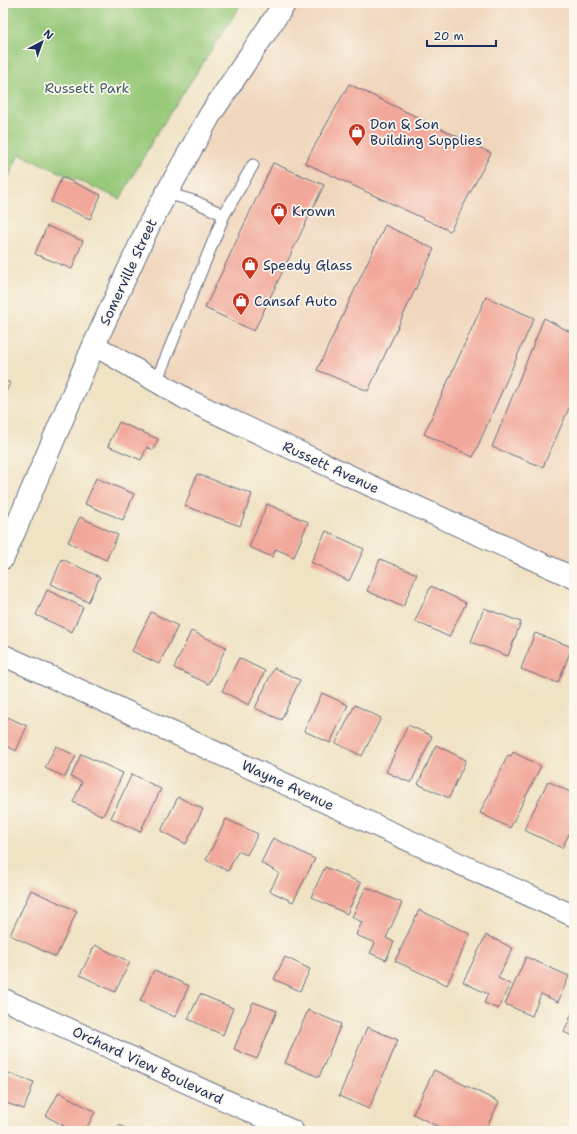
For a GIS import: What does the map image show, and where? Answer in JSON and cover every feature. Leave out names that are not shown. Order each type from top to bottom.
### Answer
[{"type":"street","name":"Somerville Street","points":[[3,558],[94,345],[150,223],[210,115],[285,3]]},
{"type":"street","name":"Russett Avenue","points":[[94,345],[188,400],[380,490],[574,578]]},
{"type":"street","name":"Wayne Avenue","points":[[3,655],[574,916]]},
{"type":"street","name":"Orchard View Boulevard","points":[[3,999],[293,1131]]},
{"type":"lane","points":[[156,382],[224,214],[253,165]]},
{"type":"lane","points":[[166,193],[194,201],[224,214]]},
{"type":"shaded area","points":[[285,3],[574,3],[574,578],[94,345],[150,223]]},
{"type":"green space","name":"Russett Park","points":[[3,3],[242,3],[154,138],[120,199],[19,154],[3,190]]},
{"type":"building","points":[[349,84],[491,153],[450,231],[305,163]]},
{"type":"building","points":[[273,163],[324,185],[254,331],[205,308]]},
{"type":"building","points":[[62,177],[101,195],[90,219],[51,202]]},
{"type":"building","points":[[385,225],[434,249],[368,391],[317,370]]},
{"type":"building","points":[[47,226],[83,241],[72,269],[35,254]]},
{"type":"building","points":[[486,297],[534,318],[473,457],[424,434]]},
{"type":"building","points":[[544,318],[574,334],[574,397],[543,467],[492,447]]},
{"type":"building","points":[[3,379],[10,383],[3,399]]},
{"type":"building","points":[[119,422],[158,439],[153,450],[147,447],[141,460],[108,446]]},
{"type":"building","points":[[197,474],[252,494],[240,526],[185,506]]},
{"type":"building","points":[[96,478],[134,494],[123,520],[85,504]]},
{"type":"building","points":[[267,504],[308,522],[294,557],[276,549],[272,557],[249,547]]},
{"type":"building","points":[[80,517],[118,535],[106,560],[68,542]]},
{"type":"building","points":[[326,531],[364,549],[349,581],[311,562]]},
{"type":"building","points":[[62,559],[100,577],[88,602],[51,584]]},
{"type":"building","points":[[380,559],[417,574],[403,607],[367,591]]},
{"type":"building","points":[[431,586],[466,603],[449,637],[415,621]]},
{"type":"building","points":[[47,590],[83,607],[72,632],[36,615]]},
{"type":"building","points":[[484,608],[521,622],[508,656],[471,642]]},
{"type":"building","points":[[151,612],[178,626],[159,664],[132,651]]},
{"type":"building","points":[[191,631],[226,647],[209,684],[174,668]]},
{"type":"building","points":[[535,633],[572,647],[558,683],[521,669]]},
{"type":"building","points":[[239,658],[265,671],[249,705],[222,691]]},
{"type":"building","points":[[274,668],[300,680],[281,720],[255,708]]},
{"type":"building","points":[[322,693],[348,705],[330,743],[304,731]]},
{"type":"building","points":[[355,705],[381,718],[362,756],[336,743]]},
{"type":"building","points":[[3,715],[27,726],[16,751],[3,744]]},
{"type":"building","points":[[408,725],[432,736],[411,783],[386,772]]},
{"type":"building","points":[[436,745],[466,760],[449,798],[418,784]]},
{"type":"building","points":[[56,746],[76,756],[65,777],[45,768]]},
{"type":"building","points":[[513,752],[541,766],[510,828],[480,813],[508,755],[511,756]]},
{"type":"building","points":[[81,754],[123,773],[103,816],[73,802],[82,782],[71,777]]},
{"type":"building","points":[[132,774],[161,789],[140,832],[111,818]]},
{"type":"building","points":[[548,781],[574,794],[574,824],[562,848],[524,830]]},
{"type":"building","points":[[178,797],[203,809],[186,844],[161,831]]},
{"type":"building","points":[[226,819],[258,834],[247,855],[238,851],[228,871],[206,860]]},
{"type":"building","points":[[273,838],[315,859],[293,902],[270,891],[279,873],[261,863]]},
{"type":"building","points":[[325,867],[361,883],[347,914],[311,897]]},
{"type":"building","points":[[366,887],[402,903],[386,938],[394,942],[386,960],[370,953],[375,943],[356,935],[362,922],[352,917]]},
{"type":"building","points":[[31,890],[77,911],[56,957],[10,935]]},
{"type":"building","points":[[419,910],[470,934],[447,985],[395,961]]},
{"type":"building","points":[[486,935],[513,948],[498,978],[510,984],[498,1009],[484,1003],[488,994],[463,982]]},
{"type":"building","points":[[95,945],[130,962],[115,992],[80,975]]},
{"type":"building","points":[[285,957],[310,969],[300,991],[274,979]]},
{"type":"building","points":[[526,957],[569,976],[558,1002],[541,994],[532,1016],[505,1004]]},
{"type":"building","points":[[154,970],[189,986],[175,1017],[140,1001]]},
{"type":"building","points":[[200,994],[233,1008],[223,1035],[188,1019]]},
{"type":"building","points":[[253,1002],[277,1011],[257,1059],[234,1049]]},
{"type":"building","points":[[574,1009],[574,1037],[564,1032]]},
{"type":"building","points":[[308,1010],[341,1024],[319,1077],[285,1063]]},
{"type":"building","points":[[367,1027],[398,1040],[369,1109],[339,1096]]},
{"type":"building","points":[[434,1070],[499,1102],[485,1131],[447,1131],[413,1114]]},
{"type":"building","points":[[3,1071],[34,1082],[24,1109],[3,1102]]},
{"type":"building","points":[[59,1092],[95,1112],[85,1131],[61,1131],[64,1126],[46,1116]]},
{"type":"building","points":[[119,1125],[132,1131],[116,1131]]},
{"type":"place","name":"Don & Son Building Supplies","points":[[357,147]]},
{"type":"place","name":"Krown","points":[[279,226]]},
{"type":"place","name":"Speedy Glass","points":[[250,280]]},
{"type":"place","name":"Cansaf Auto","points":[[241,316]]}]
